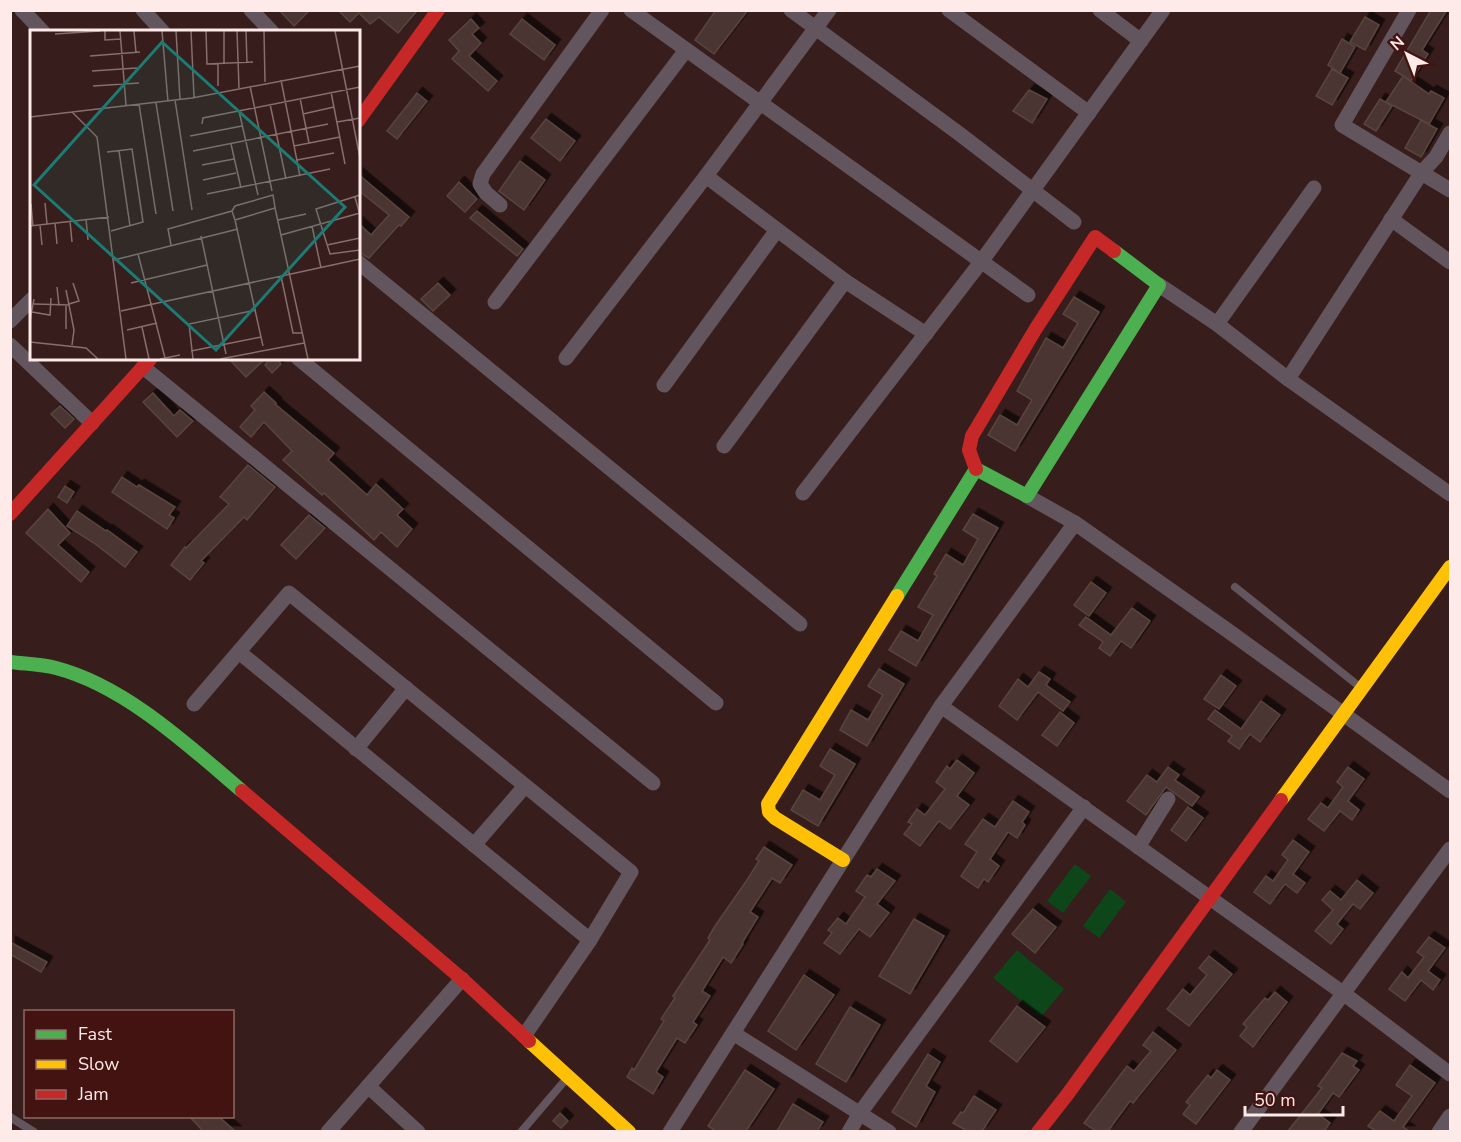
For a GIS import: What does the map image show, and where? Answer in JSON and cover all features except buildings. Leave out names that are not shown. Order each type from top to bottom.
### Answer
[{"type":"street","points":[[22,10],[41,30]]},
{"type":"street","points":[[143,10],[161,30]]},
{"type":"street","points":[[251,10],[270,30]]},
{"type":"street","points":[[360,117],[438,10]]},
{"type":"street","points":[[500,205],[482,189],[480,184],[483,174],[602,10]]},
{"type":"street","points":[[631,10],[1028,296]]},
{"type":"street","points":[[791,10],[961,135],[1074,222]]},
{"type":"street","points":[[566,358],[706,176],[829,10]]},
{"type":"street","points":[[949,10],[1089,113]]},
{"type":"street","points":[[1100,10],[1141,40]]},
{"type":"street","points":[[803,493],[981,262],[1163,10]]},
{"type":"street","points":[[1409,10],[1342,125],[1450,190]]},
{"type":"street","points":[[495,302],[686,50]]},
{"type":"street","points":[[1288,379],[1391,219],[1422,172],[1436,157],[1450,133]]},
{"type":"street","points":[[706,176],[845,282],[926,334]]},
{"type":"street","points":[[1217,324],[1314,188]]},
{"type":"street","points":[[1391,219],[1450,261]]},
{"type":"street","points":[[664,385],[777,230]]},
{"type":"street","points":[[1450,494],[1288,379],[1217,324],[1159,285],[1095,237],[1035,330],[972,436],[969,450],[976,469],[1075,523],[1450,791]]},
{"type":"street","points":[[360,264],[800,624]]},
{"type":"street","points":[[724,446],[845,282]]},
{"type":"street","points":[[1027,496],[1159,285]]},
{"type":"street","points":[[10,321],[30,301]]},
{"type":"street","points":[[10,345],[92,423]]},
{"type":"street","points":[[300,360],[716,703]]},
{"type":"street","points":[[10,514],[147,363],[653,783]]},
{"type":"street","points":[[843,860],[774,818],[769,812],[768,804],[976,469]]},
{"type":"street","points":[[670,1131],[941,706],[1075,523]]},
{"type":"street","points":[[1038,1131],[1450,567]]},
{"type":"street","points":[[194,704],[289,592],[631,872],[590,940],[524,1036]]},
{"type":"street","points":[[239,652],[590,940]]},
{"type":"street","points":[[10,662],[54,667],[89,679],[120,696],[155,720],[462,979],[629,1131]]},
{"type":"street","points":[[356,749],[406,688]]},
{"type":"street","points":[[941,706],[1343,993],[1450,1074]]},
{"type":"street","points":[[474,845],[525,786]]},
{"type":"street","points":[[1137,847],[1168,799]]},
{"type":"street","points":[[849,1131],[1084,807]]},
{"type":"street","points":[[1241,1131],[1450,849]]},
{"type":"street","points":[[328,1131],[462,979]]},
{"type":"street","points":[[733,1033],[889,1131]]},
{"type":"street","points":[[368,1086],[418,1131]]},
{"type":"street","points":[[1439,1131],[1450,1116]]},
{"type":"lane","points":[[1235,586],[1362,688]]},
{"type":"lane","points":[[521,1131],[567,1077]]},
{"type":"lane","points":[[10,1118],[34,1131]]},
{"type":"green space","points":[[1075,864],[1091,876],[1063,913],[1047,901]]},
{"type":"green space","points":[[1110,889],[1126,902],[1099,938],[1083,926]]},
{"type":"green space","points":[[1017,950],[1064,989],[1041,1017],[993,978]]},
{"type":"traffic: fast","points":[[897,596],[976,469],[1027,496],[1159,285],[1114,251]]},
{"type":"traffic: fast","points":[[10,662],[56,668],[107,688],[155,719],[242,791]]},
{"type":"traffic: slow","points":[[1281,800],[1450,567]]},
{"type":"traffic: slow","points":[[843,860],[775,818],[769,812],[768,804],[897,596]]},
{"type":"traffic: slow","points":[[529,1041],[629,1132]]},
{"type":"traffic: jam","points":[[360,118],[438,10]]},
{"type":"traffic: jam","points":[[976,469],[969,450],[972,436],[1035,330],[1095,237],[1114,251]]},
{"type":"traffic: jam","points":[[10,514],[149,360]]},
{"type":"traffic: jam","points":[[242,791],[462,979],[529,1041]]},
{"type":"traffic: jam","points":[[1038,1132],[1281,800]]}]
